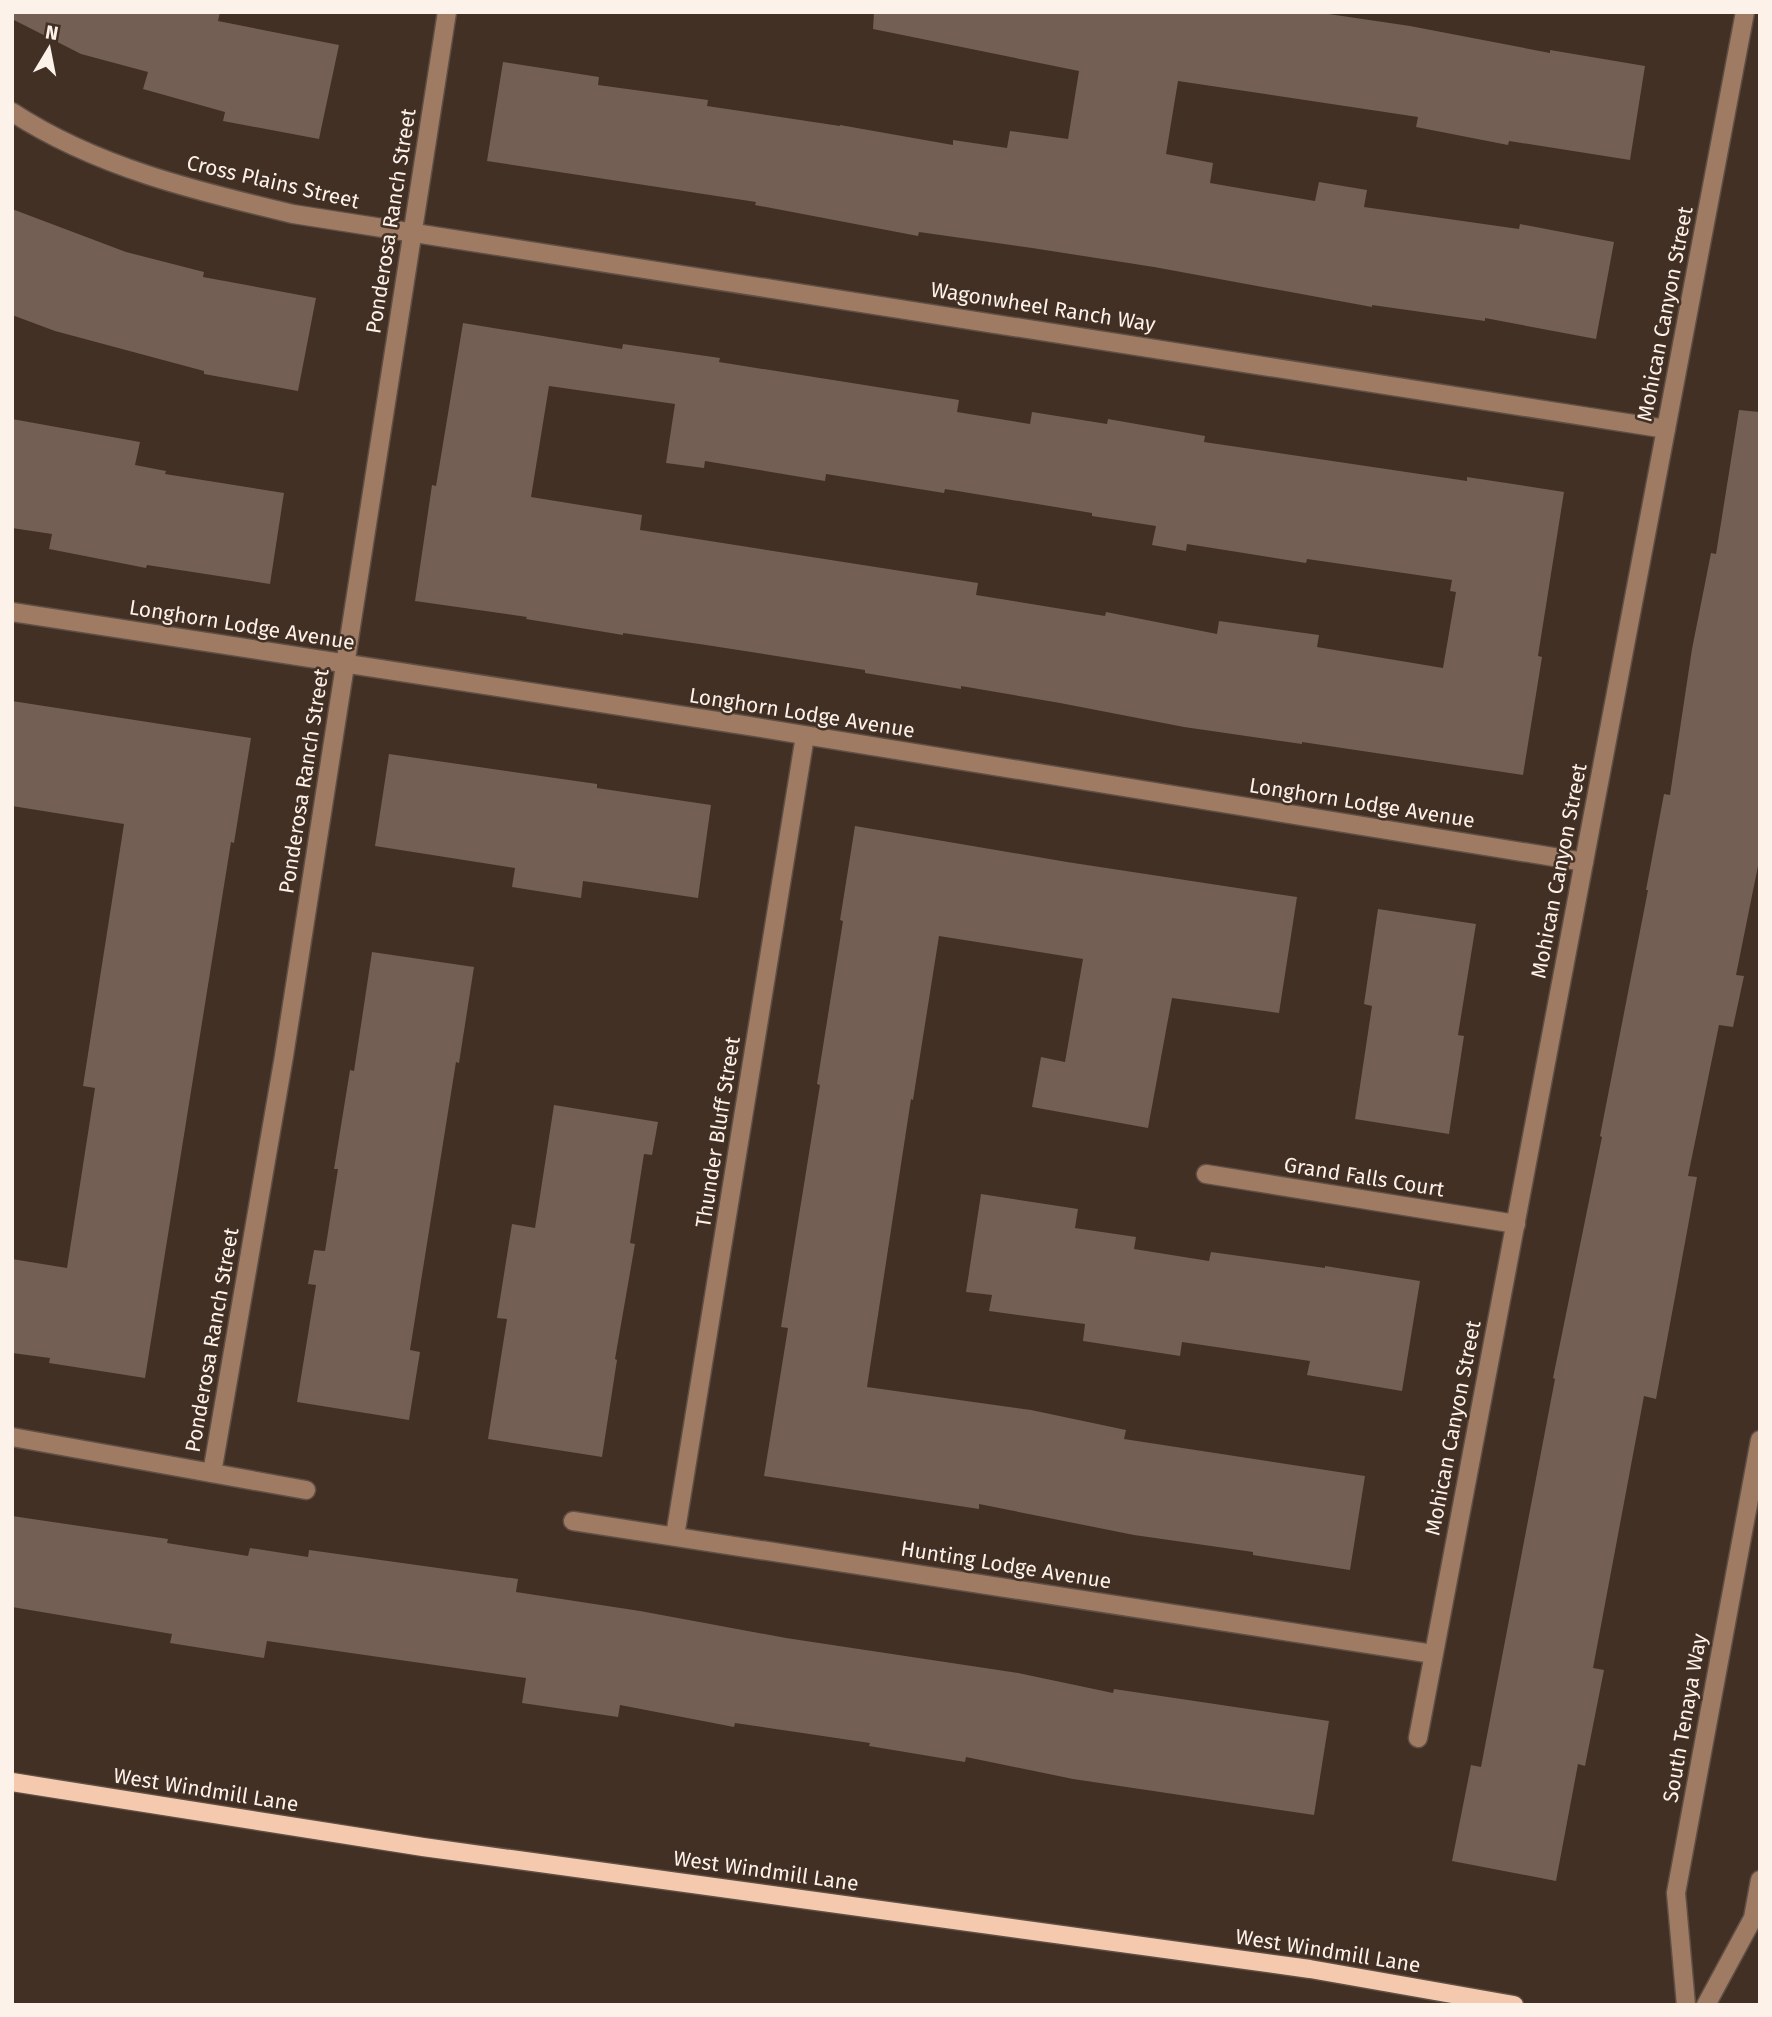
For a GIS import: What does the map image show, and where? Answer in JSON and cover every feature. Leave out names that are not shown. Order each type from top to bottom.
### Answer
[{"type":"main road","name":"West Windmill Lane","points":[[12,1782],[423,1847],[1310,1969],[1514,2005]]},
{"type":"street","name":"Ponderosa Ranch Street","points":[[212,1473],[284,1056],[447,12]]},
{"type":"street","name":"Mohican Canyon Street","points":[[1418,1738],[1745,12]]},
{"type":"street","name":"Cross Plains Street","points":[[12,112],[32,125],[120,166],[205,194],[293,214],[412,233]]},
{"type":"street","name":"Wagonwheel Ranch Way","points":[[412,233],[1666,429]]},
{"type":"street","name":"Longhorn Lodge Avenue","points":[[12,612],[1584,862]]},
{"type":"street","name":"Thunder Bluff Street","points":[[675,1536],[805,736]]},
{"type":"street","name":"Grand Falls Court","points":[[1206,1174],[1516,1224]]},
{"type":"street","points":[[12,1437],[306,1490]]},
{"type":"street","name":"South Tenaya Way","points":[[1686,2005],[1676,1893],[1760,1440]]},
{"type":"street","name":"Hunting Lodge Avenue","points":[[573,1521],[1433,1654]]},
{"type":"street","points":[[1706,2005],[1753,1918],[1760,1880]]},
{"type":"building","points":[[12,12],[220,12],[218,21],[339,45],[319,139],[223,121],[225,112],[143,89],[148,72],[81,54],[12,19]]},
{"type":"building","points":[[874,12],[1315,12],[1410,26],[1550,53],[1550,50],[1645,66],[1630,160],[1509,141],[1508,145],[1416,127],[1418,117],[1178,81],[1166,154],[1213,163],[1210,183],[1315,201],[1319,182],[1367,190],[1364,207],[1519,229],[1520,224],[1614,242],[1596,339],[1485,318],[1485,321],[1372,307],[1154,267],[1032,248],[919,232],[918,236],[755,205],[756,202],[487,161],[503,62],[599,77],[598,85],[708,100],[707,106],[953,145],[953,140],[1007,148],[1010,131],[1068,139],[1079,71],[873,29]]},
{"type":"building","points":[[12,209],[126,252],[204,272],[203,277],[316,298],[298,391],[204,374],[204,371],[55,331],[12,315]]},
{"type":"building","points":[[463,323],[622,349],[623,344],[720,358],[719,362],[959,400],[957,412],[1030,424],[1032,412],[1107,424],[1108,419],[1205,436],[1204,442],[1467,481],[1467,477],[1564,492],[1538,656],[1542,657],[1523,775],[1184,727],[961,686],[961,689],[865,673],[865,670],[415,601],[432,485],[436,486]],"holes":[[[549,386],[675,404],[666,463],[704,468],[705,461],[825,481],[826,474],[944,493],[945,489],[1156,526],[1152,545],[1186,551],[1187,544],[1306,563],[1307,559],[1452,580],[1450,591],[1456,592],[1443,668],[1317,647],[1319,635],[1219,621],[1217,634],[1106,612],[1105,616],[976,595],[978,583],[640,530],[642,515],[531,497]]]},
{"type":"building","points":[[1739,410],[1760,412],[1760,856],[1736,975],[1744,976],[1733,1027],[1719,1025],[1688,1176],[1697,1177],[1656,1399],[1644,1396],[1593,1668],[1604,1670],[1585,1766],[1578,1764],[1556,1881],[1452,1861],[1471,1765],[1481,1767],[1555,1379],[1553,1378],[1602,1137],[1600,1136],[1664,794],[1670,795],[1692,649],[1711,553],[1716,554]]},
{"type":"building","points":[[12,419],[140,442],[135,465],[166,471],[165,474],[284,493],[270,584],[147,565],[146,568],[49,549],[52,534],[12,528]]},
{"type":"building","points":[[12,701],[251,738],[234,843],[231,842],[145,1378],[49,1363],[50,1358],[12,1353],[12,1259],[67,1268],[95,1088],[83,1086],[124,824],[12,806]]},
{"type":"building","points":[[389,754],[597,784],[597,788],[711,805],[698,898],[583,881],[581,898],[512,887],[515,868],[375,846]]},
{"type":"building","points":[[855,826],[1297,897],[1279,1013],[1172,998],[1148,1128],[1032,1107],[1041,1057],[1065,1062],[1083,959],[939,936],[867,1387],[1031,1410],[1126,1430],[1124,1439],[1365,1476],[1350,1570],[1253,1555],[1253,1552],[1134,1535],[979,1504],[979,1509],[764,1476],[788,1328],[781,1327],[820,1085],[817,1084]]},
{"type":"building","points":[[1378,909],[1476,924],[1458,1035],[1464,1036],[1449,1134],[1355,1119],[1372,1006],[1364,1004]]},
{"type":"building","points":[[372,952],[474,967],[410,1350],[420,1352],[409,1420],[297,1402],[316,1285],[308,1284],[314,1250],[325,1251],[338,1169],[334,1169],[350,1070],[354,1071]]},
{"type":"building","points":[[554,1105],[658,1122],[652,1155],[644,1154],[630,1243],[635,1244],[615,1359],[617,1360],[602,1457],[488,1439],[507,1319],[497,1318],[512,1224],[535,1228]]},
{"type":"building","points":[[981,1194],[1078,1209],[1075,1228],[1136,1237],[1134,1249],[1209,1261],[1211,1252],[1420,1281],[1402,1391],[1307,1375],[1310,1361],[1182,1342],[1180,1356],[1083,1341],[1085,1324],[989,1311],[992,1295],[966,1292]]},
{"type":"building","points":[[12,1516],[168,1539],[167,1543],[248,1556],[250,1548],[308,1557],[309,1550],[518,1579],[516,1592],[786,1638],[1018,1673],[1113,1693],[1114,1689],[1329,1721],[1314,1815],[1073,1779],[966,1757],[965,1762],[869,1746],[870,1743],[735,1723],[734,1727],[620,1705],[618,1717],[522,1703],[526,1678],[267,1641],[264,1658],[170,1643],[172,1634],[12,1607]]}]
